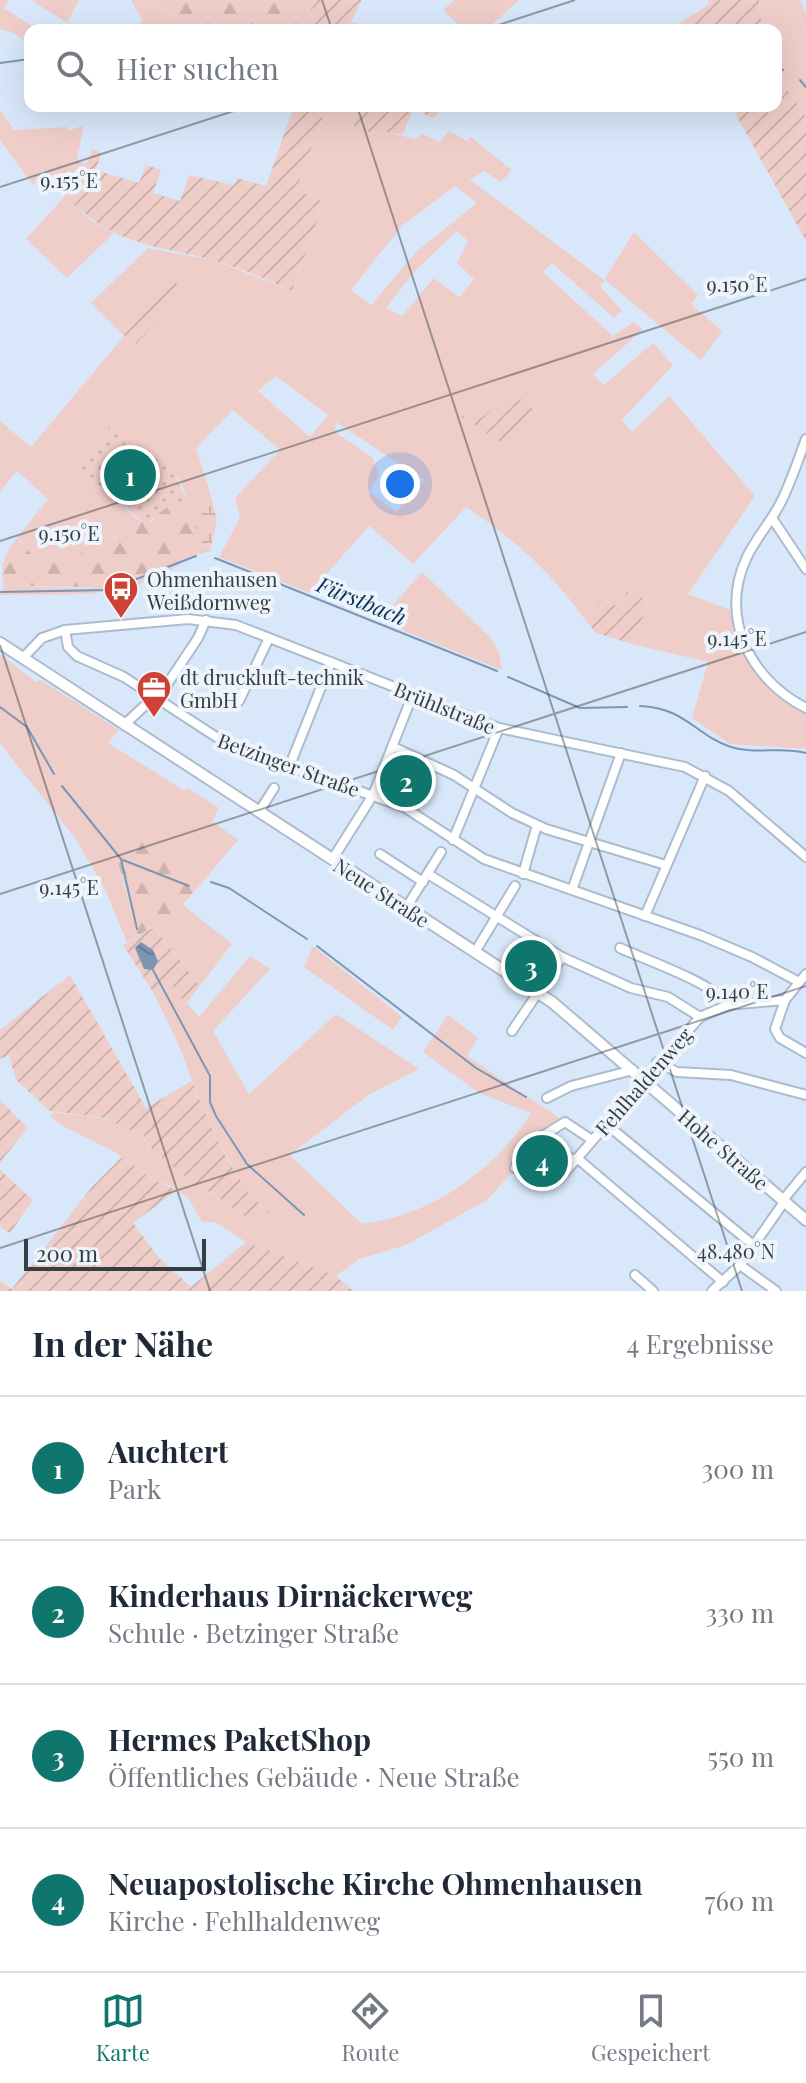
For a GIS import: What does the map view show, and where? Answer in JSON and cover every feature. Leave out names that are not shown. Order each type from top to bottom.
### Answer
[{"type":"main road","name":"Neue Straße","points":[[0,643],[539,994],[643,1078]]},
{"type":"main road","name":"Hohe Straße","points":[[643,1078],[806,1220]]},
{"type":"street","points":[[806,439],[772,518],[743,567],[737,600],[738,624],[744,647],[762,675],[787,697],[806,708]]},
{"type":"street","points":[[772,518],[806,569]]},
{"type":"street","points":[[124,725],[156,697],[198,638],[206,620]]},
{"type":"street","name":"Brühlstraße","points":[[23,658],[42,638],[65,630],[206,620],[236,625],[499,728],[673,763],[705,776],[737,797],[806,857]]},
{"type":"street","name":"Betzinger Straße","points":[[65,630],[72,653],[124,677],[216,738],[404,807],[484,859],[738,950],[799,982]]},
{"type":"street","points":[[239,701],[269,638]]},
{"type":"street","points":[[290,765],[331,662]]},
{"type":"street","points":[[332,860],[373,795],[413,694]]},
{"type":"street","points":[[453,840],[499,728]]},
{"type":"street","points":[[393,747],[476,789],[537,825],[589,844],[666,865]]},
{"type":"street","points":[[572,890],[621,753]]},
{"type":"street","points":[[645,916],[705,776]]},
{"type":"street","points":[[259,812],[274,788]]},
{"type":"street","points":[[523,874],[537,825]]},
{"type":"street","points":[[406,908],[441,852]]},
{"type":"street","points":[[380,854],[562,957],[631,988],[668,997],[700,1017]]},
{"type":"street","points":[[475,952],[515,886]]},
{"type":"street","points":[[620,948],[708,990],[728,1005]]},
{"type":"street","points":[[512,1031],[562,957]]},
{"type":"street","points":[[806,974],[785,1000],[776,1034],[806,1053]]},
{"type":"street","name":"Fehlhaldenweg","points":[[559,1179],[643,1078],[700,1017],[728,1005],[785,1000]]},
{"type":"street","points":[[657,1062],[677,1072],[731,1075],[806,1095]]},
{"type":"street","points":[[547,1098],[571,1086],[633,1070]]},
{"type":"street","name":"Fehlhaldenweg","points":[[543,1138],[565,1122],[592,1140]]},
{"type":"street","points":[[606,1124],[752,1244]]},
{"type":"street","points":[[515,1168],[525,1147],[543,1138],[576,1159],[723,1282]]},
{"type":"street","points":[[712,1291],[740,1265],[806,1172]]},
{"type":"street","points":[[740,1265],[776,1291]]},
{"type":"street","points":[[635,1275],[653,1291]]},
{"type":"green space","points":[[0,0],[8,0],[4,8],[29,24],[24,24],[24,40],[14,33],[0,29]]},
{"type":"green space","points":[[31,0],[79,0],[67,23]]},
{"type":"green space","points":[[131,0],[200,24],[140,24],[142,20]]},
{"type":"green space","points":[[135,0],[318,0],[311,9],[310,24],[200,24]]},
{"type":"green space","points":[[318,0],[362,0],[351,22],[357,24],[310,24],[311,9]]},
{"type":"green space","points":[[454,0],[519,0],[493,24],[458,24],[443,10]]},
{"type":"green space","points":[[708,0],[759,0],[761,24],[678,24],[709,4]]},
{"type":"green space","points":[[759,0],[800,0],[806,13],[806,117],[782,82],[782,24],[761,24]]},
{"type":"green space","points":[[782,82],[806,117],[806,241],[734,112],[782,112]]},
{"type":"green space","points":[[0,110],[14,130],[68,127],[68,131],[84,125],[69,200],[89,219],[114,233],[67,278],[26,239],[65,196],[42,170],[33,185],[0,140]]},
{"type":"green space","points":[[292,112],[320,112],[319,116],[323,117],[296,190],[324,202],[292,291],[226,264],[122,236],[87,216],[69,200],[77,161],[86,164],[92,149],[101,152],[96,170],[139,183],[146,165],[161,170],[153,193],[180,201],[189,175],[234,185],[237,178],[266,186]]},
{"type":"green space","points":[[320,112],[360,112],[355,127],[372,133],[374,130],[416,139],[423,134],[439,142],[449,131],[467,141],[471,137],[512,170],[501,182],[484,171],[470,180],[604,280],[634,232],[698,295],[691,304],[722,331],[701,360],[605,280],[600,286],[622,311],[614,318],[552,263],[543,272],[613,336],[633,322],[643,329],[593,374],[604,385],[653,343],[673,365],[622,420],[632,432],[669,396],[755,496],[688,594],[733,611],[742,645],[756,670],[777,690],[806,709],[806,749],[730,744],[692,718],[708,662],[632,644],[649,601],[619,607],[601,599],[585,620],[531,558],[466,507],[413,564],[369,526],[310,593],[219,557],[240,518],[235,498],[280,450],[233,410],[196,448],[210,493],[204,509],[192,515],[183,487],[173,471],[78,470],[140,521],[103,546],[72,556],[36,560],[17,538],[48,499],[17,471],[0,491],[0,421],[31,447],[124,336],[91,303],[148,248],[216,261],[292,291],[324,202],[295,190],[323,118],[319,116]],"holes":[[[455,186],[477,203],[417,251],[371,305],[351,290],[402,226]],[[457,231],[468,241],[457,263],[474,279],[459,297],[434,278],[402,316],[386,308],[414,272]],[[276,376],[328,415],[310,437],[258,391]],[[336,422],[424,480],[396,512],[369,492],[379,475],[373,458],[335,432]]]},
{"type":"green space","points":[[360,112],[412,112],[402,135],[374,130],[372,133],[354,127]]},
{"type":"green space","points":[[421,112],[439,112],[433,119]]},
{"type":"green space","points":[[174,281],[185,292],[135,345],[124,335]]},
{"type":"green space","points":[[513,393],[534,410],[508,447],[460,416],[481,418]]},
{"type":"green space","points":[[112,424],[173,471],[190,507],[176,500],[146,524],[78,470]]},
{"type":"green space","points":[[210,493],[217,520],[210,552],[204,552],[192,515],[204,509]]},
{"type":"green space","points":[[177,500],[190,507],[204,552],[108,588],[4,585],[4,560],[17,538],[36,560],[72,556],[103,546],[140,521],[152,522],[160,510]]},
{"type":"green space","points":[[179,560],[180,565],[139,584],[90,594],[0,595],[4,585],[89,589],[126,584]]},
{"type":"green space","points":[[422,572],[491,638],[499,652],[502,670],[379,621]]},
{"type":"green space","points":[[627,592],[649,601],[632,644],[596,633],[585,620],[601,599],[619,607]]},
{"type":"green space","points":[[0,654],[36,682],[41,680],[119,730],[108,743],[185,791],[188,788],[219,808],[212,821],[238,840],[206,878],[138,836],[119,869],[138,936],[127,942],[105,889],[77,841],[0,743]]},
{"type":"green space","points":[[138,836],[206,878],[177,911],[138,936],[115,851]]},
{"type":"green space","points":[[183,905],[232,944],[200,986],[154,927]]},
{"type":"green space","points":[[154,927],[200,986],[186,1004],[170,983],[153,992],[123,945]]},
{"type":"green space","points":[[313,946],[402,1017],[393,1030],[304,967]]},
{"type":"green space","points":[[250,956],[270,969],[213,1031],[249,1094],[336,1014],[419,1069],[370,1094],[290,1155],[362,1224],[413,1211],[458,1187],[498,1154],[531,1113],[479,1093],[423,1052],[448,1015],[478,1038],[467,1056],[565,1122],[525,1147],[514,1170],[487,1200],[406,1245],[359,1259],[336,1276],[246,1242],[215,1222],[202,1222],[188,1198],[171,1186],[151,1179],[115,1152],[59,1124],[51,1116],[53,1112],[106,1119],[131,1128],[149,1146],[240,1214],[268,1211],[247,1193],[208,1122],[177,1041],[153,992],[170,983],[199,1017]]},
{"type":"green space","points":[[70,975],[146,1108],[192,1081],[234,1170],[245,1187],[269,1212],[255,1217],[240,1215],[212,1192],[202,1190],[183,1175],[149,1146],[144,1137],[105,1118],[50,1111],[16,1080],[9,1055],[0,1059],[0,1030]]},
{"type":"green space","points":[[0,1100],[28,1128],[0,1162]]},
{"type":"green space","points":[[122,1157],[151,1179],[177,1190],[133,1223],[159,1258],[191,1287],[246,1242],[336,1276],[353,1291],[0,1291],[0,1281],[12,1289],[92,1187]]},
{"type":"green space","points":[[0,1170],[33,1200],[10,1233],[0,1227]]},
{"type":"water","points":[[141,942],[153,950],[158,961],[153,970],[144,969],[135,948]]},
{"type":"waterway","points":[[0,63],[24,60]]},
{"type":"waterway","points":[[800,80],[806,87]]},
{"type":"waterway","name":"Fürstbach","points":[[0,592],[108,590],[196,556]]},
{"type":"waterway","name":"Fürstbach","points":[[215,558],[497,671]]},
{"type":"waterway","name":"Fürstbach","points":[[508,677],[580,708],[627,707]]},
{"type":"waterway","name":"Fürstbach","points":[[640,706],[669,712],[731,747],[806,753]]},
{"type":"waterway","points":[[0,707],[27,727],[54,774]]},
{"type":"waterway","points":[[62,786],[121,859],[137,929]]},
{"type":"waterway","points":[[123,860],[189,886]]},
{"type":"waterway","points":[[211,882],[229,888],[307,939]]},
{"type":"waterway","points":[[317,946],[476,1068],[526,1097]]},
{"type":"waterway","points":[[153,970],[210,1076],[210,1102],[216,1116],[247,1164],[304,1215]]},
{"type":"place","name":"Auchtert","points":[[130,475]]},
{"type":"place","name":"Ohmenhausen Weißdornweg","points":[[121,620]]},
{"type":"place","name":"dt druckluft-technik GmbH","points":[[154,719]]},
{"type":"place","name":"Kinderhaus Dirnäckerweg","points":[[406,781]]},
{"type":"place","name":"Hermes PaketShop","points":[[531,966]]},
{"type":"place","name":"Neuapostolische Kirche Ohmenhausen","points":[[542,1161]]}]
